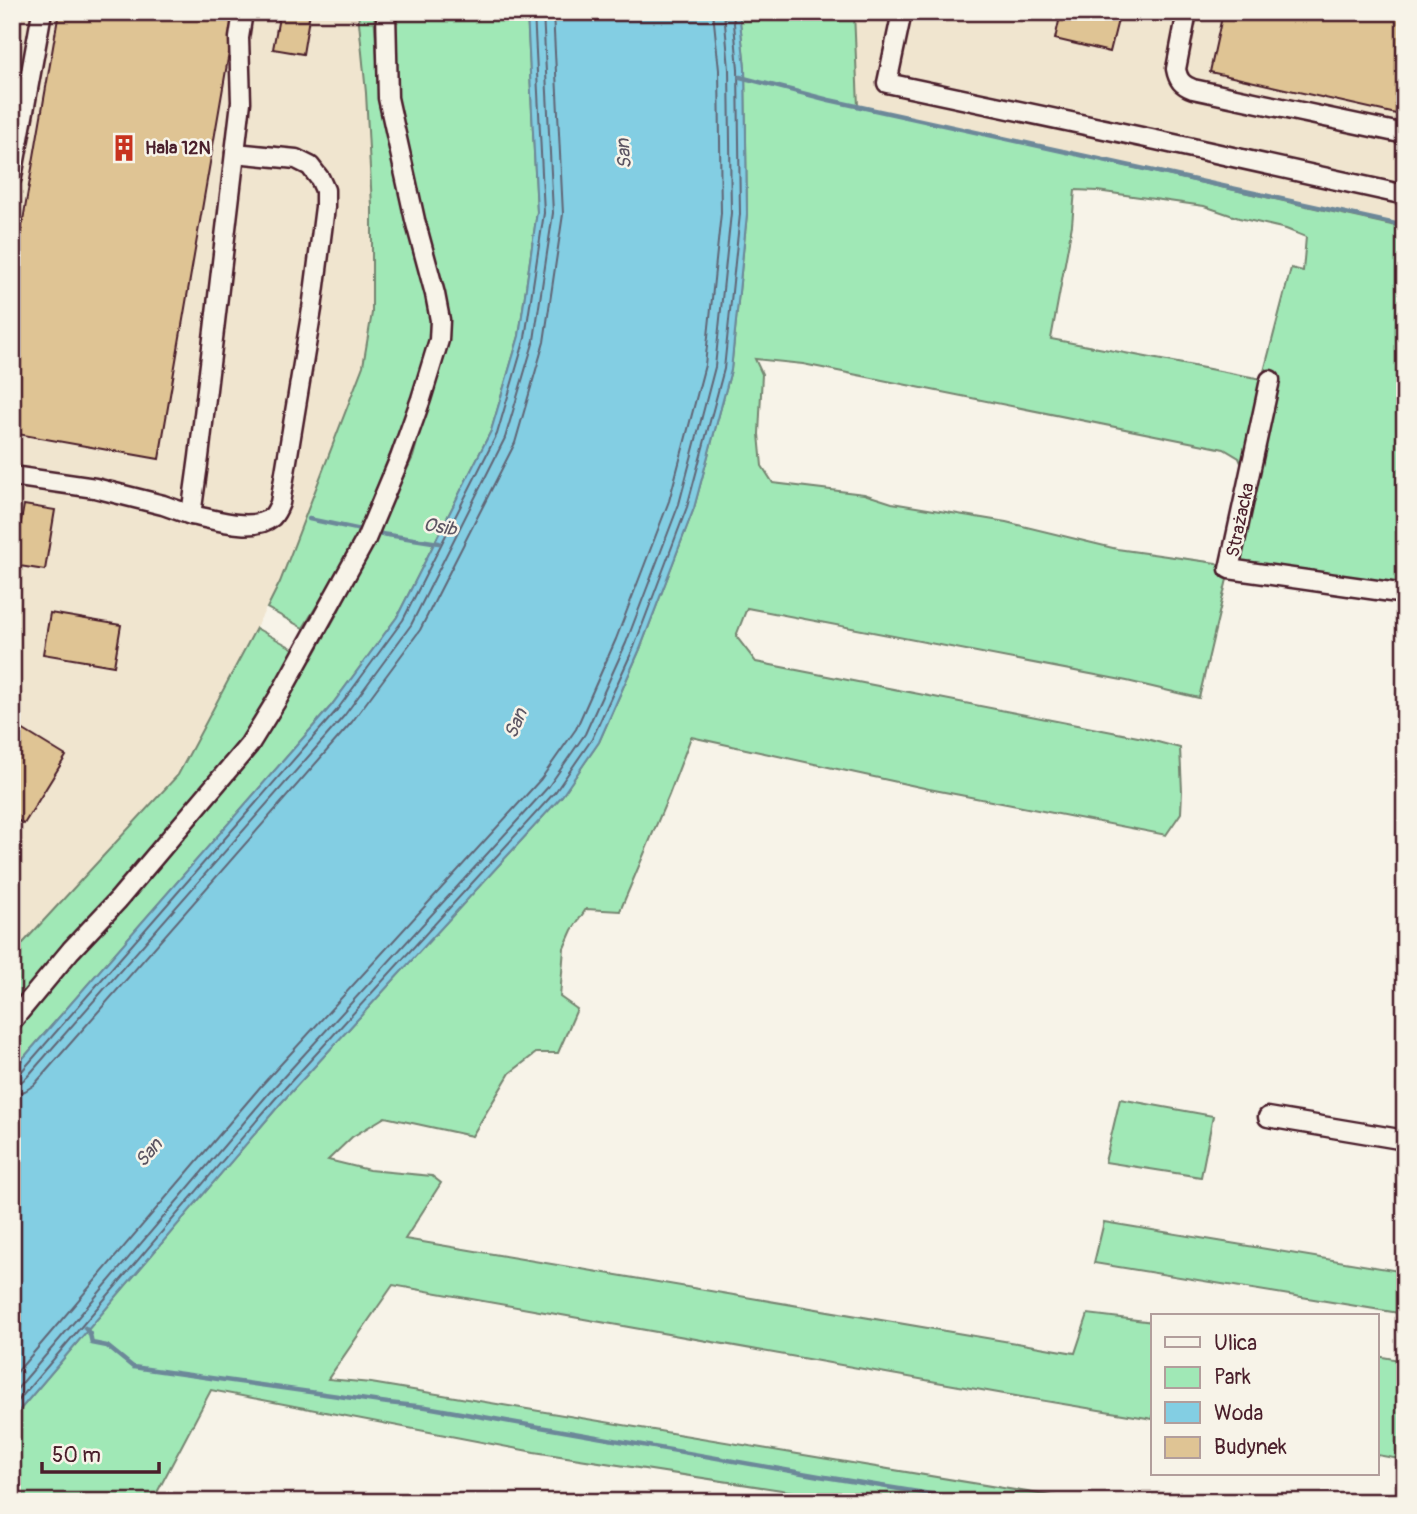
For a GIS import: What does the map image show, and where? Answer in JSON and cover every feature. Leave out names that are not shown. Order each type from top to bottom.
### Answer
[{"type":"street","points":[[12,177],[42,12]]},
{"type":"street","points":[[191,515],[241,102],[239,37],[243,12]]},
{"type":"street","points":[[12,1021],[249,745],[366,540],[400,458],[439,341],[440,320],[388,98],[386,12]]},
{"type":"street","points":[[902,12],[887,83],[1405,195]]},
{"type":"street","points":[[1188,12],[1175,68],[1177,78],[1184,85],[1405,134]]},
{"type":"street","points":[[12,475],[95,488],[191,515],[247,526],[262,523],[273,516],[280,503],[312,309],[325,190],[310,166],[296,159],[235,153]]},
{"type":"street","name":"Strażacka","points":[[1270,380],[1229,569],[1405,594]]},
{"type":"street","points":[[1268,1117],[1405,1140]]},
{"type":"shaded area","points":[[12,12],[358,12],[366,93],[372,206],[372,313],[363,366],[280,582],[178,775],[12,955]]},
{"type":"shaded area","points":[[854,12],[1405,12],[1405,228],[858,106]]},
{"type":"green space","points":[[358,12],[374,12],[380,108],[434,323],[420,379],[353,547],[303,628],[267,608],[280,582],[363,366],[372,313],[372,206],[366,93]]},
{"type":"green space","points":[[393,12],[527,12],[537,212],[519,336],[491,431],[397,617],[331,706],[12,1071],[12,955],[178,775],[256,628],[312,659],[338,612],[413,457],[444,345],[446,306],[395,101]]},
{"type":"green space","points":[[739,12],[854,12],[858,106],[1405,228],[1405,585],[1239,561],[1278,376],[1262,379],[1242,465],[1239,458],[1224,449],[803,364],[755,359],[762,374],[759,434],[762,466],[773,483],[864,494],[892,503],[1006,522],[1117,549],[1216,563],[1228,575],[1199,698],[1127,681],[747,608],[736,636],[756,662],[1143,738],[1180,748],[1181,813],[1166,835],[929,789],[691,737],[620,911],[586,909],[564,948],[560,997],[577,1009],[558,1053],[536,1053],[510,1073],[472,1136],[385,1117],[352,1137],[328,1160],[369,1170],[432,1176],[441,1183],[405,1239],[1075,1353],[1088,1314],[1151,1322],[1151,1419],[393,1285],[328,1379],[371,1383],[1087,1502],[859,1502],[534,1452],[211,1390],[152,1502],[12,1502],[12,1419],[281,1103],[562,796],[599,742],[640,649],[694,508],[731,370],[747,214],[745,68]],"holes":[[[1075,190],[1204,206],[1306,237],[1303,271],[1291,268],[1262,379],[1051,339],[1072,225]]]},
{"type":"green space","points":[[1120,1099],[1213,1116],[1201,1177],[1105,1162]]},
{"type":"green space","points":[[1104,1222],[1405,1272],[1405,1314],[1094,1263]]},
{"type":"green space","points":[[1378,1356],[1405,1361],[1405,1460],[1378,1455]]},
{"type":"water","name":"San","points":[[527,12],[739,12],[745,68],[747,214],[731,370],[694,508],[640,649],[599,742],[562,796],[281,1103],[12,1419],[12,1071],[331,706],[397,617],[491,431],[519,336],[537,212]]},
{"type":"building","name":"Hala 12N","points":[[59,12],[236,12],[159,459],[12,433],[12,284]]},
{"type":"building","points":[[280,12],[310,12],[303,54],[273,49]]},
{"type":"building","points":[[1061,12],[1120,12],[1110,52],[1055,39]]},
{"type":"building","points":[[1223,12],[1405,12],[1405,116],[1210,72]]},
{"type":"building","points":[[24,505],[55,510],[45,570],[13,565]]},
{"type":"building","points":[[50,613],[121,625],[114,666],[43,654]]},
{"type":"building","points":[[12,723],[66,756],[24,824],[12,817]]},
{"type":"waterway","points":[[740,77],[829,100],[1405,226]]},
{"type":"waterway","name":"Osib","points":[[309,519],[366,531]]},
{"type":"waterway","name":"Osib","points":[[375,533],[439,543]]},
{"type":"waterway","points":[[85,1328],[92,1343],[107,1346],[133,1367],[426,1407],[980,1502]]},
{"type":"place","name":"Hala 12N","points":[[124,148]]}]
